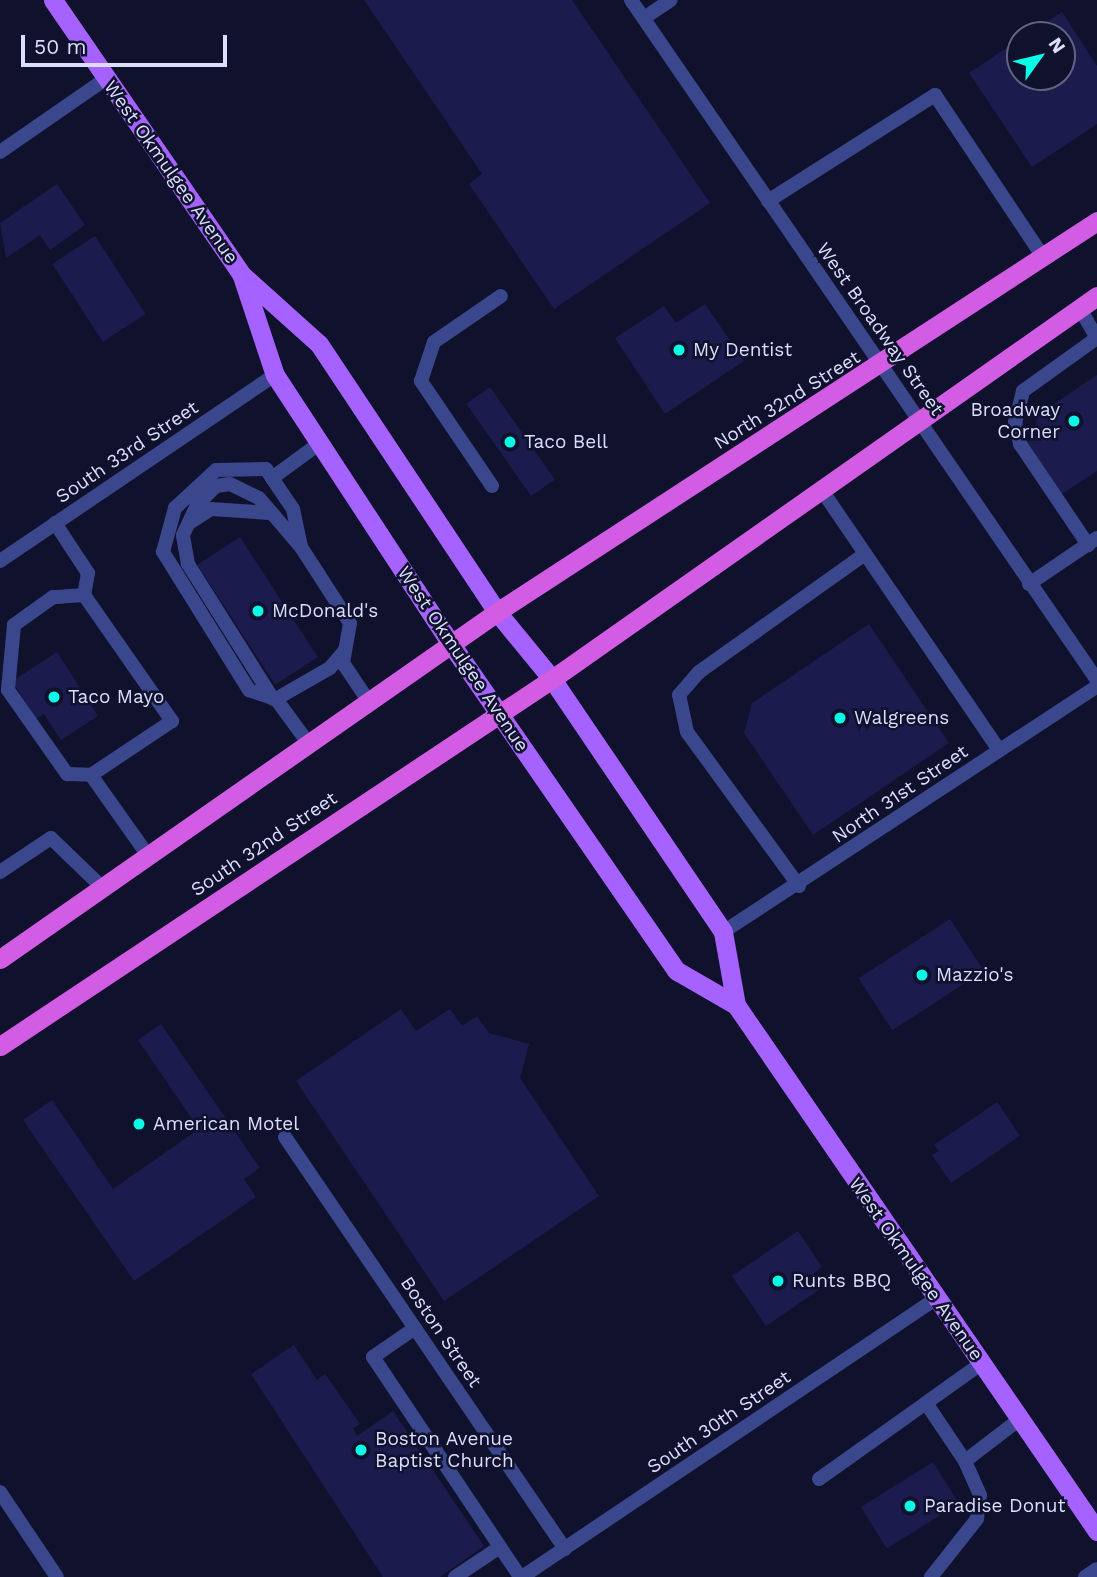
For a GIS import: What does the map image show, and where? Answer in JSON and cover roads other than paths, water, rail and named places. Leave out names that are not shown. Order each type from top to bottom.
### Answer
[{"type":"highway","name":"North 32nd Street","points":[[498,612],[881,367],[1097,221]]},
{"type":"highway","points":[[552,679],[821,489],[917,417],[1097,296]]},
{"type":"highway","points":[[0,959],[498,612]]},
{"type":"highway","name":"South 32nd Street","points":[[0,1046],[498,712],[552,679]]},
{"type":"main road","name":"West Okmulgee Avenue","points":[[53,0],[242,275],[318,344],[498,612],[552,679],[723,932],[736,1005],[1097,1531]]},
{"type":"main road","name":"West Okmulgee Avenue","points":[[242,275],[275,375],[451,644],[677,971],[736,1005]]},
{"type":"street","name":"West Broadway Street","points":[[631,0],[1097,680]]},
{"type":"street","points":[[644,19],[671,0]]},
{"type":"street","points":[[0,152],[107,78]]},
{"type":"street","points":[[768,201],[935,95],[1042,257]]},
{"type":"street","points":[[492,486],[421,382],[434,342],[501,296]]},
{"type":"street","points":[[1029,584],[1092,541],[1026,454],[1015,422],[1023,391],[1097,338],[1079,307]]},
{"type":"street","name":"South 33rd Street","points":[[0,561],[275,375]]},
{"type":"street","points":[[272,478],[320,443]]},
{"type":"street","points":[[301,547],[293,509],[266,468],[216,470],[175,508],[163,552],[249,690],[274,699],[330,668],[345,649]]},
{"type":"street","points":[[309,744],[274,699],[188,564],[183,535],[216,486],[230,484],[259,498],[269,513],[301,547],[350,623],[342,663],[369,702]]},
{"type":"street","points":[[821,489],[999,750]]},
{"type":"street","points":[[188,524],[211,509],[269,513]]},
{"type":"street","points":[[55,523],[88,573],[84,595],[172,721],[91,775],[67,775],[8,690],[14,625],[53,597],[84,595]]},
{"type":"street","points":[[799,886],[687,732],[679,695],[699,672],[865,554]]},
{"type":"street","name":"North 31st Street","points":[[723,932],[799,886],[1097,686]]},
{"type":"street","points":[[91,775],[149,857]]},
{"type":"street","points":[[0,872],[51,838],[103,888]]},
{"type":"street","name":"Boston Street","points":[[285,1137],[565,1549]]},
{"type":"street","name":"South 30th Street","points":[[521,1577],[937,1298]]},
{"type":"street","points":[[415,1328],[373,1357],[521,1577]]},
{"type":"street","points":[[820,1479],[982,1363]]},
{"type":"street","points":[[926,1404],[965,1461],[980,1495],[977,1519],[931,1577]]},
{"type":"street","points":[[965,1461],[1020,1419]]},
{"type":"street","points":[[0,1492],[57,1577]]},
{"type":"street","points":[[455,1577],[500,1547]]},
{"type":"street","points":[[1086,1577],[1097,1569]]},
{"type":"place","name":"My Dentist","points":[[679,350]]},
{"type":"place","name":"Broadway Corner","points":[[1074,421]]},
{"type":"place","name":"Taco Bell","points":[[510,442]]},
{"type":"place","name":"McDonald's","points":[[258,611]]},
{"type":"place","name":"Taco Mayo","points":[[54,697]]},
{"type":"place","name":"Walgreens","points":[[840,718]]},
{"type":"place","name":"Mazzio's","points":[[922,975]]},
{"type":"place","name":"American Motel","points":[[139,1124]]},
{"type":"place","name":"Runts BBQ","points":[[778,1281]]},
{"type":"place","name":"Boston Avenue Baptist Church","points":[[361,1450]]},
{"type":"place","name":"Paradise Donut","points":[[910,1506]]}]
